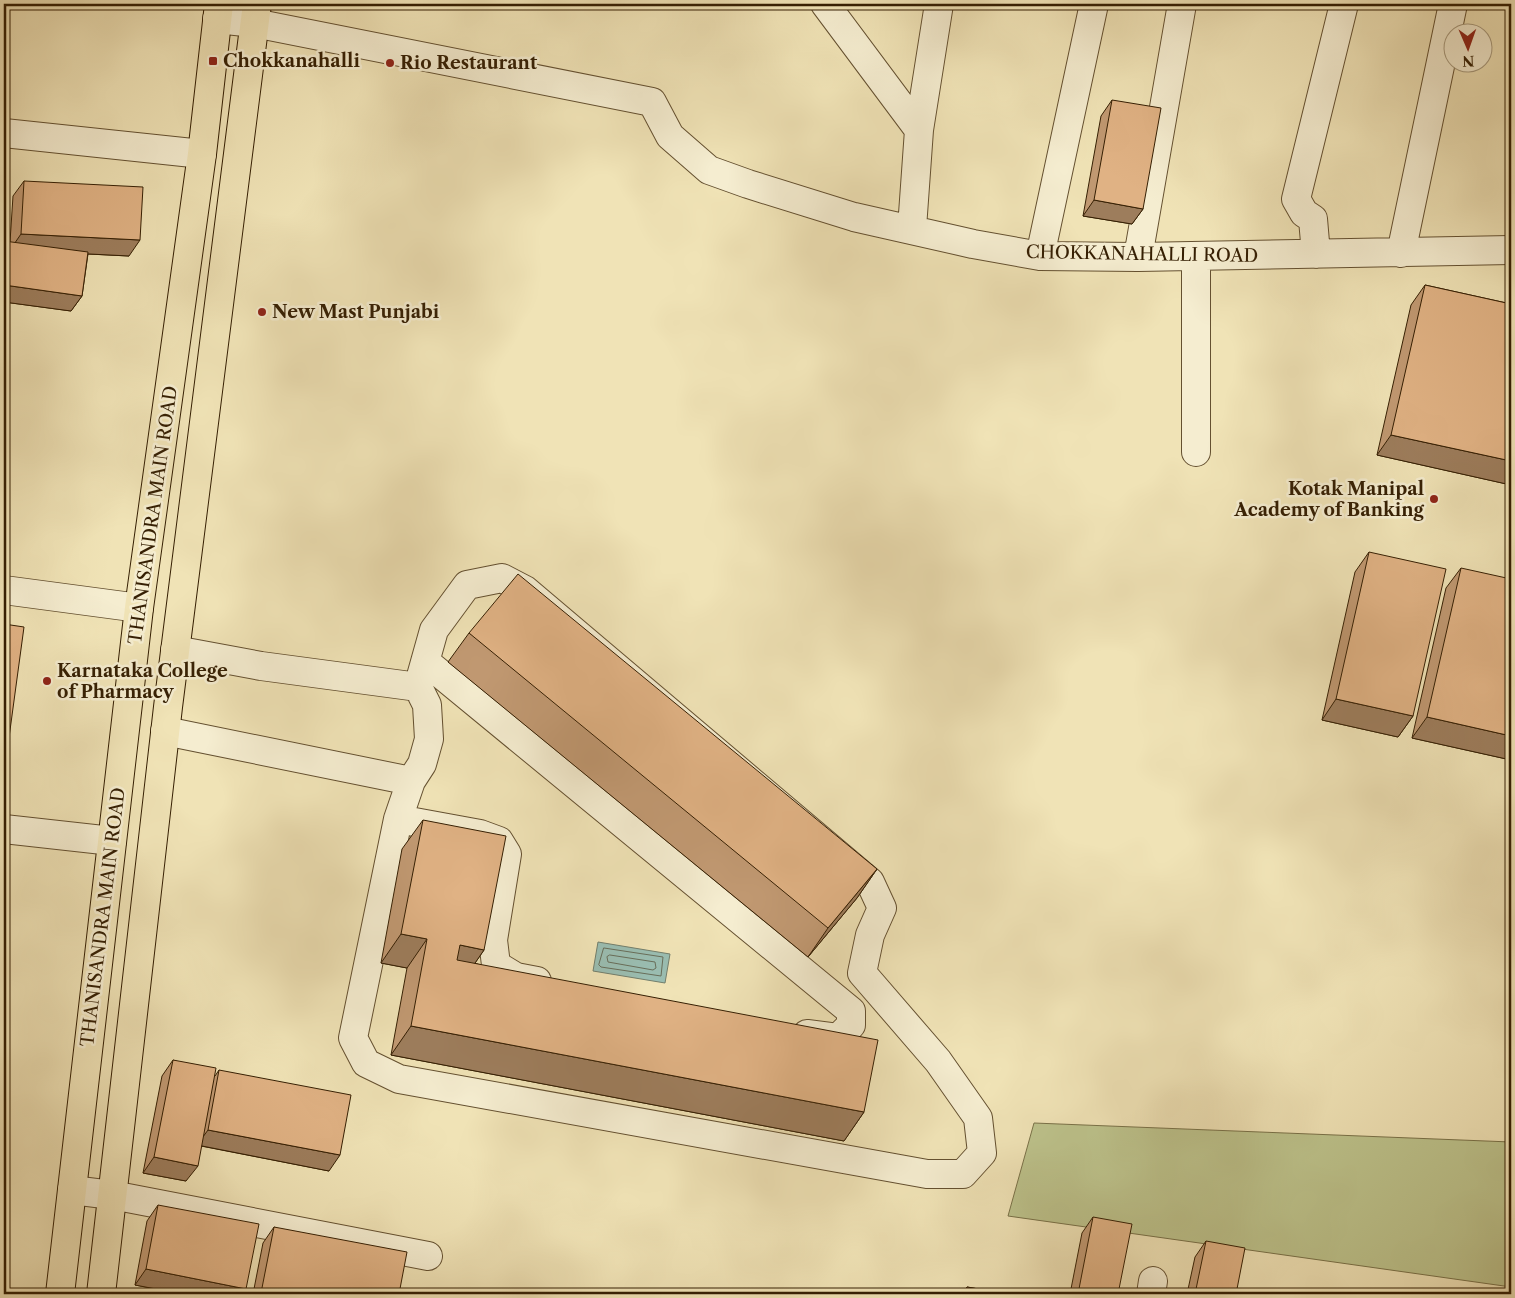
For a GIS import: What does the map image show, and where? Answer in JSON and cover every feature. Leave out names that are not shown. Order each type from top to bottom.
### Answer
[{"type":"main road","name":"THANISANDRA MAIN ROAD","points":[[60,1294],[139,608],[202,154],[218,11]]},
{"type":"main road","name":"THANISANDRA MAIN ROAD","points":[[100,1294],[165,731],[256,14]]},
{"type":"street","points":[[825,4],[919,130]]},
{"type":"street","points":[[912,228],[919,130],[938,4]]},
{"type":"street","points":[[1040,256],[1094,4]]},
{"type":"street","points":[[1138,257],[1182,4]]},
{"type":"street","points":[[1316,254],[1314,219],[1304,213],[1296,199],[1344,4]]},
{"type":"street","points":[[1401,253],[1453,4]]},
{"type":"street","points":[[218,11],[256,14]]},
{"type":"street","name":"CHOKKANAHALLI ROAD","points":[[256,14],[652,102],[670,136],[709,170],[748,184],[854,216],[912,228],[973,244],[1040,256],[1196,257],[1511,250]]},
{"type":"street","points":[[4,133],[202,154]]},
{"type":"street","points":[[1196,257],[1196,452]]},
{"type":"street","points":[[502,578],[526,590],[870,882],[882,908],[870,935],[862,972],[938,1061],[978,1118],[982,1153],[963,1174],[927,1174],[398,1079],[366,1063],[353,1038],[398,819],[411,781],[422,764],[429,739],[427,705],[422,675],[434,630],[467,585],[502,578]]},
{"type":"street","points":[[4,590],[139,608]]},
{"type":"street","points":[[175,650],[261,666],[422,675],[851,1011],[851,1025],[838,1038],[787,1030]]},
{"type":"street","points":[[165,731],[411,781]]},
{"type":"street","points":[[398,819],[480,834],[499,841],[507,854],[493,940],[496,965],[516,977],[565,987]]},
{"type":"street","points":[[4,829],[112,842]]},
{"type":"street","points":[[72,1190],[112,1195],[428,1256]]},
{"type":"green space","points":[[1034,1123],[1511,1142],[1511,1287],[1008,1216]]},
{"type":"water","points":[[598,942],[670,954],[665,983],[593,971]]},
{"type":"building","points":[[1112,100],[1161,108],[1143,209],[1094,200]]},
{"type":"building","points":[[24,181],[143,187],[140,240],[21,234]]},
{"type":"building","points":[[4,241],[88,252],[82,296],[4,285]]},
{"type":"building","points":[[1425,285],[1511,304],[1511,461],[1391,435]]},
{"type":"building","points":[[1369,552],[1446,569],[1413,716],[1336,699]]},
{"type":"building","points":[[1461,568],[1511,579],[1511,736],[1427,717]]},
{"type":"building","points":[[518,574],[877,869],[828,928],[469,633]]},
{"type":"building","points":[[4,624],[24,627],[8,745],[4,744]]},
{"type":"building","points":[[423,820],[506,836],[484,950],[460,945],[457,960],[878,1040],[864,1112],[411,1026],[427,939],[401,934]]},
{"type":"building","points":[[173,1060],[216,1068],[198,1166],[154,1157]]},
{"type":"building","points":[[219,1070],[351,1095],[340,1155],[208,1130]]},
{"type":"building","points":[[158,1205],[259,1224],[246,1289],[146,1269]]},
{"type":"building","points":[[1093,1217],[1132,1224],[1118,1294],[1078,1294]]},
{"type":"building","points":[[274,1227],[407,1252],[399,1294],[261,1293]]},
{"type":"building","points":[[1206,1241],[1245,1248],[1236,1294],[1195,1294]]},
{"type":"building","points":[[967,1287],[1008,1294],[966,1294]]},
{"type":"place","name":"Chokkanahalli","points":[[213,61]]},
{"type":"place","name":"Rio Restaurant","points":[[390,63]]},
{"type":"place","name":"New Mast Punjabi","points":[[262,312]]},
{"type":"place","name":"Kotak Manipal Academy of Banking","points":[[1434,499]]},
{"type":"place","name":"Karnataka College of Pharmacy","points":[[47,681]]}]
